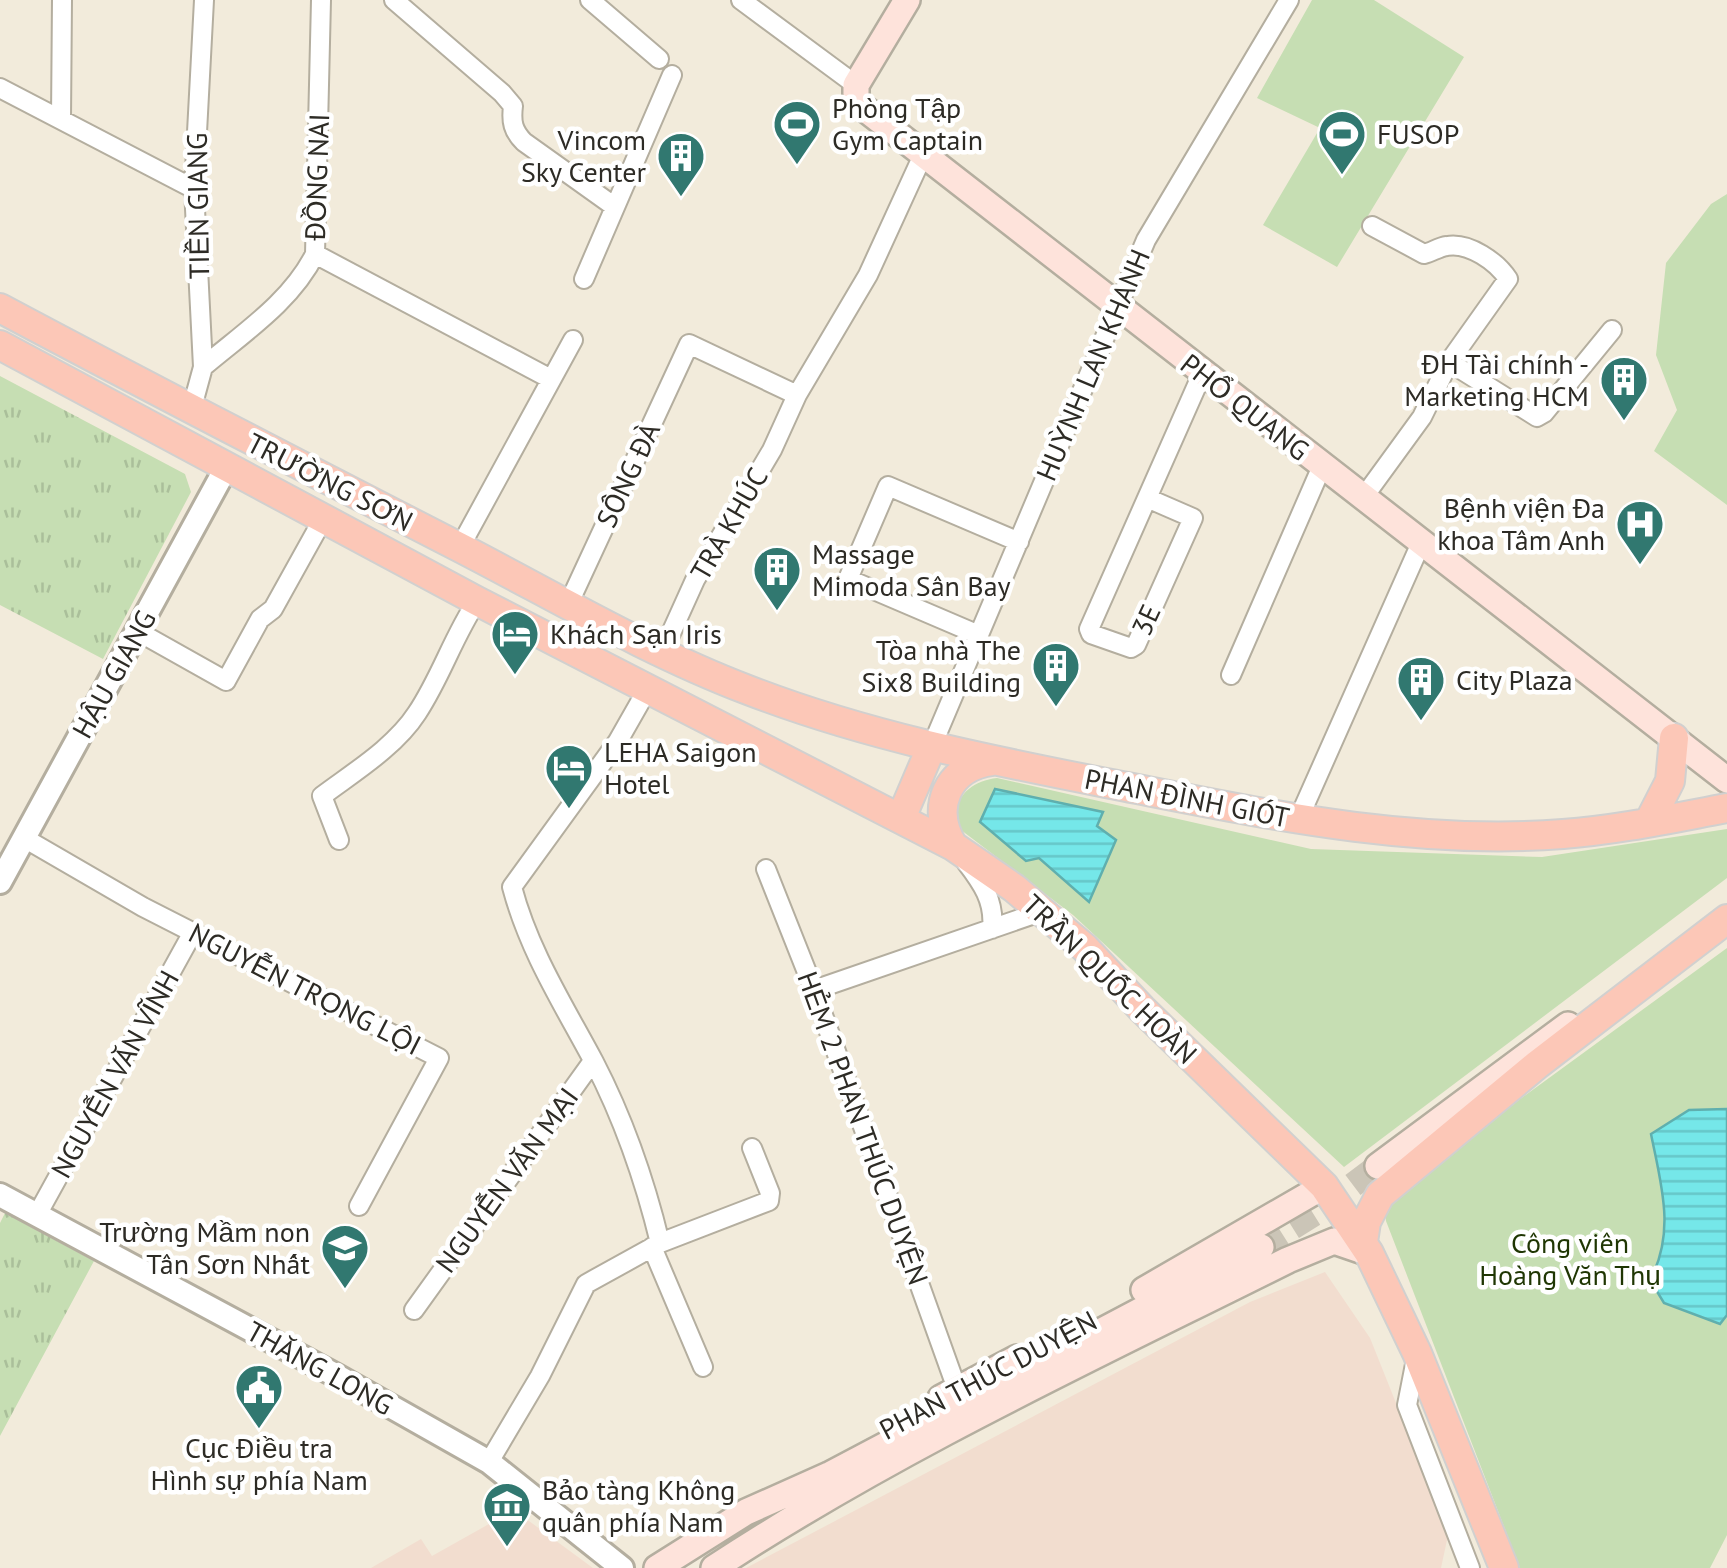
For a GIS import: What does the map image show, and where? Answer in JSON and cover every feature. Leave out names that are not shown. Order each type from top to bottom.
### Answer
[{"type":"main road","points":[[856,85],[907,0]]},
{"type":"main road","name":"PHỔ QUANG","points":[[856,85],[860,106],[1727,780]]},
{"type":"main road","name":"TRƯỜNG SƠN","points":[[0,308],[662,653]]},
{"type":"main road","name":"TRƯỜNG SƠN","points":[[0,345],[648,690]]},
{"type":"main road","name":"PHAN ĐÌNH GIÓT","points":[[662,653],[800,708],[931,748],[1298,820],[1382,831],[1497,836],[1562,834],[1727,808]]},
{"type":"main road","name":"TRẦN QUỐC HOÀN","points":[[648,690],[953,846],[1043,912],[1085,948],[1324,1186],[1366,1248],[1417,1353],[1504,1568]]},
{"type":"main road","points":[[1649,822],[1670,781],[1674,738]]},
{"type":"main road","points":[[901,818],[931,748]]},
{"type":"main road","points":[[953,846],[941,811],[946,791],[964,770],[994,761]]},
{"type":"main road","points":[[1378,1166],[1671,948],[1727,915]]},
{"type":"main road","points":[[1366,1248],[1366,1222],[1380,1195],[1727,915]]},
{"type":"main road","name":"PHAN THÚC DUYỆN","points":[[657,1568],[746,1512],[790,1493],[816,1468],[957,1389],[1067,1335],[1324,1186]]},
{"type":"main road","points":[[1289,1208],[1297,1207],[1313,1218],[1318,1236],[1308,1250]]},
{"type":"main road","name":"PHAN THÚC DUYỆN","points":[[714,1568],[788,1519],[944,1434],[1308,1250],[1334,1241],[1366,1248]]},
{"type":"main road","points":[[790,1493],[1261,1247]]},
{"type":"street","points":[[61,118],[62,0]]},
{"type":"street","name":"TIỀN GIANG","points":[[192,411],[203,367],[194,189],[204,0]]},
{"type":"street","name":"ĐỒNG NAI","points":[[203,367],[281,302],[302,278],[315,254],[322,0]]},
{"type":"street","points":[[394,0],[502,93],[513,106],[515,133],[524,142],[615,206]]},
{"type":"street","points":[[590,0],[659,58]]},
{"type":"street","points":[[742,0],[856,85]]},
{"type":"street","name":"HUỲNH LAN KHANH","points":[[931,748],[1146,240],[1290,0]]},
{"type":"street","points":[[584,279],[672,75]]},
{"type":"street","points":[[0,88],[194,189]]},
{"type":"street","name":"TRÀ KHÚC","points":[[662,653],[696,580],[868,275],[923,154]]},
{"type":"street","points":[[1363,498],[1422,417],[1449,362],[1508,284],[1506,276],[1476,252],[1459,245],[1442,246],[1424,254],[1372,226]]},
{"type":"street","points":[[315,254],[550,378]]},
{"type":"street","points":[[1449,362],[1538,418],[1612,330]]},
{"type":"street","points":[[460,548],[573,340]]},
{"type":"street","name":"SÔNG ĐÀ","points":[[568,605],[688,344],[797,395]]},
{"type":"street","name":"3E","points":[[1146,498],[1193,518],[1136,645],[1131,648],[1091,634],[1090,629],[1146,498],[1202,374]]},
{"type":"street","name":"HẬU GIANG","points":[[0,882],[227,466]]},
{"type":"street","points":[[1230,675],[1322,466]]},
{"type":"street","points":[[978,636],[848,579],[888,486],[1019,542]]},
{"type":"street","points":[[137,631],[226,681],[260,619],[273,609],[322,519]]},
{"type":"street","points":[[1298,820],[1421,543]]},
{"type":"street","points":[[339,840],[322,796],[366,763],[416,714],[456,632],[477,601]]},
{"type":"street","name":"NGUYỄN VĂN MẠI","points":[[414,1310],[593,1061],[549,983],[524,927],[512,887],[618,741],[648,690]]},
{"type":"street","name":"NGUYỄN TRỌNG LỘI","points":[[24,838],[192,932],[440,1058],[359,1206]]},
{"type":"street","points":[[953,846],[987,892],[993,909],[992,928]]},
{"type":"street","name":"HẺM 2 PHAN THÚC DUYỆN","points":[[766,870],[814,990],[957,1389]]},
{"type":"street","points":[[814,990],[1043,912]]},
{"type":"street","name":"NGUYỄN VĂN VĨNH","points":[[37,1215],[192,932]]},
{"type":"street","points":[[593,1061],[634,1156],[656,1245],[703,1367]]},
{"type":"street","points":[[489,1462],[540,1376],[586,1284],[656,1245],[769,1202],[770,1193],[752,1148]]},
{"type":"street","name":"THĂNG LONG","points":[[0,1195],[338,1376],[489,1462],[622,1568]]},
{"type":"street","points":[[1417,1353],[1407,1405],[1470,1568]]},
{"type":"shaded area","points":[[1325,1272],[1370,1338],[1446,1528],[1441,1568],[746,1568],[1250,1302]]},
{"type":"shaded area","name":"Bảo tàng Không quân phía Nam","points":[[514,1510],[593,1568],[371,1568],[421,1539],[432,1556]]},
{"type":"green space","name":"FUSOP","points":[[1312,0],[1374,0],[1464,57],[1337,267],[1263,225],[1320,128],[1257,98]]},
{"type":"green space","points":[[1727,194],[1727,505],[1654,451],[1677,410],[1656,355],[1666,263],[1711,204]]},
{"type":"green space","points":[[0,376],[185,474],[191,492],[103,659],[0,605]]},
{"type":"green space","points":[[997,778],[1311,849],[1542,857],[1727,829],[1727,878],[1344,1167],[1073,915],[961,830],[957,810],[963,795],[978,783]]},
{"type":"green space","name":"Công viên Hoàng Văn Thụ","points":[[1727,948],[1727,1535],[1710,1568],[1520,1568],[1385,1210],[1393,1192]]},
{"type":"green space","points":[[5,1213],[94,1261],[0,1436],[0,1223]]},
{"type":"water","points":[[995,789],[1103,812],[1097,826],[1116,840],[1089,902],[1039,858],[1026,861],[980,822]]},
{"type":"water","points":[[1727,1109],[1727,1315],[1720,1324],[1664,1303],[1650,1280],[1663,1244],[1664,1226],[1662,1190],[1651,1134],[1689,1110]]},
{"type":"tunnel","points":[[1261,1247],[1320,1210],[1378,1166]]},
{"type":"place","name":"Phòng Tập Gym Captain","points":[[797,166]]},
{"type":"place","name":"FUSOP","points":[[1342,176]]},
{"type":"place","name":"Vincom Sky Center","points":[[681,198]]},
{"type":"place","name":"ĐH Tài chính - Marketing HCM","points":[[1624,422]]},
{"type":"place","name":"Bệnh viện Đa khoa Tâm Anh","points":[[1640,566]]},
{"type":"place","name":"Massage Mimoda Sân Bay","points":[[777,612]]},
{"type":"place","name":"Khách Sạn Iris","points":[[515,676]]},
{"type":"place","name":"Tòa nhà The Six8 Building","points":[[1056,708]]},
{"type":"place","name":"City Plaza","points":[[1421,722]]},
{"type":"place","name":"LEHA Saigon Hotel","points":[[569,810]]},
{"type":"place","name":"Trường Mầm non Tân Sơn Nhất","points":[[345,1290]]},
{"type":"place","name":"Cục Điều tra Hình sự phía Nam","points":[[259,1430]]},
{"type":"place","name":"Bảo tàng Không quân phía Nam","points":[[507,1548]]}]
